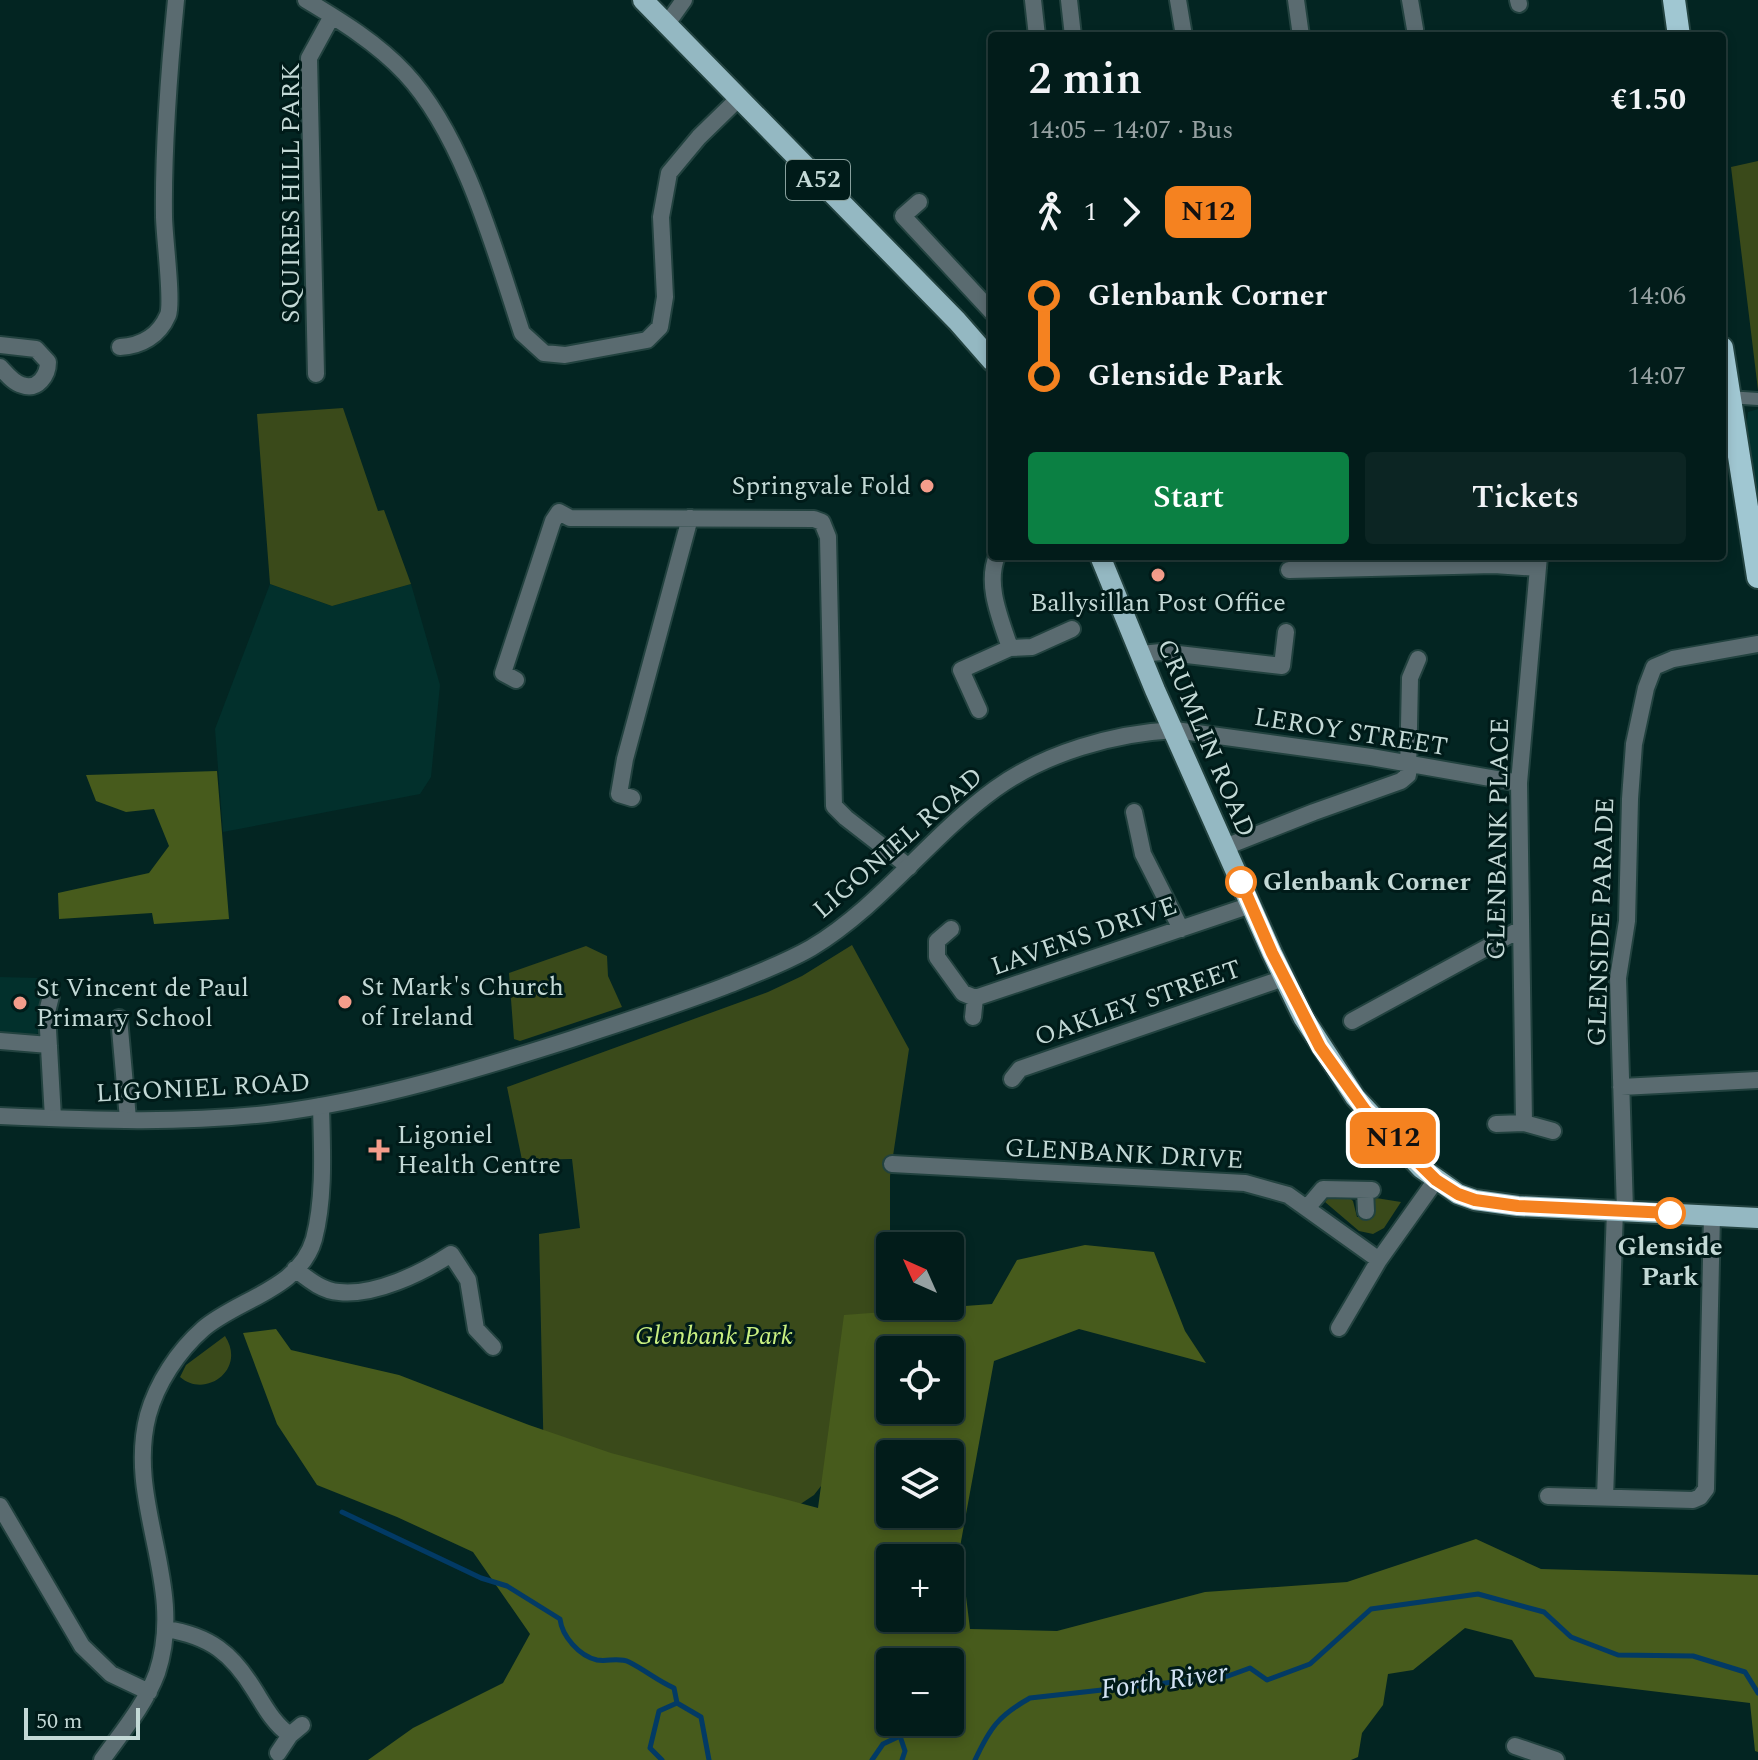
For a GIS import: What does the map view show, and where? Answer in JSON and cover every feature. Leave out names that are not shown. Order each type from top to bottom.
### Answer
[{"type":"highway","points":[[1674,0],[1678,32]]},
{"type":"highway","points":[[1726,401],[1758,577]]},
{"type":"main road","name":"A52","points":[[643,0],[988,356]]},
{"type":"main road","name":"CRUMLIN ROAD","points":[[1102,560],[1225,847],[1284,978],[1316,1039],[1355,1097],[1436,1180],[1458,1194],[1475,1200],[1518,1206],[1758,1218]]},
{"type":"street","points":[[120,347],[137,346],[157,332],[169,312],[164,215],[168,87],[176,0]]},
{"type":"street","points":[[306,0],[373,44],[406,73],[433,111],[460,156],[522,333],[544,353],[565,355],[647,340],[660,327],[665,297],[661,217],[669,173],[699,137],[738,99]]},
{"type":"street","points":[[667,24],[684,0]]},
{"type":"street","points":[[1033,0],[1037,32]]},
{"type":"street","points":[[1069,0],[1073,32]]},
{"type":"street","points":[[1178,0],[1183,32]]},
{"type":"street","points":[[1296,0],[1300,32]]},
{"type":"street","points":[[1410,0],[1415,29]]},
{"type":"street","name":"SQUIRES HILL PARK","points":[[316,374],[309,58],[332,16]]},
{"type":"street","points":[[919,202],[903,216],[988,308]]},
{"type":"street","points":[[0,345],[36,349],[48,362],[48,370],[45,378],[30,386],[13,380],[0,367]]},
{"type":"street","points":[[1726,396],[1758,399]]},
{"type":"street","points":[[516,680],[503,673],[553,521],[559,512],[570,518],[814,519],[822,522],[828,537],[834,806],[909,867]]},
{"type":"street","points":[[632,798],[619,794],[625,759],[690,518]]},
{"type":"street","points":[[995,560],[994,598],[1010,648]]},
{"type":"street","points":[[1289,570],[1307,562],[1494,565],[1538,562]]},
{"type":"street","name":"GLENBANK PLACE","points":[[1524,1123],[1519,783],[1538,562]]},
{"type":"street","points":[[979,710],[961,670],[1010,648],[1032,647],[1072,629]]},
{"type":"street","points":[[1141,654],[1161,652],[1282,666],[1286,632]]},
{"type":"street","name":"GLENSIDE PARADE","points":[[1620,1211],[1618,978],[1627,921],[1630,779],[1646,688],[1654,667],[1673,659],[1758,644]]},
{"type":"street","points":[[1225,847],[1401,781],[1408,775],[1410,678],[1418,659]]},
{"type":"street","name":"LIGONIEL ROAD","points":[[0,1116],[128,1119],[273,1113],[321,1106],[509,1061],[656,1012],[770,969],[810,949],[844,925],[994,790],[1023,773],[1089,746],[1142,733],[1175,730]]},
{"type":"street","name":"LEROY STREET","points":[[1175,730],[1371,757],[1519,783]]},
{"type":"street","points":[[1134,812],[1143,854],[1181,929]]},
{"type":"street","name":"LAVENS DRIVE","points":[[951,929],[937,941],[937,957],[963,993],[975,998],[1251,905]]},
{"type":"street","points":[[1352,1021],[1519,930]]},
{"type":"street","name":"OAKLEY STREET","points":[[1012,1079],[1020,1069],[1284,978]]},
{"type":"street","points":[[51,996],[47,1012],[53,1118]]},
{"type":"street","points":[[973,1017],[975,998]]},
{"type":"street","points":[[119,1018],[128,1119]]},
{"type":"street","points":[[0,1041],[49,1045]]},
{"type":"street","points":[[1621,1087],[1758,1080]]},
{"type":"street","points":[[102,1760],[149,1692],[157,1672],[166,1629],[167,1607],[161,1566],[144,1480],[143,1448],[148,1415],[159,1387],[178,1356],[204,1329],[285,1279],[313,1241],[319,1197],[321,1106]]},
{"type":"street","points":[[1496,1124],[1524,1123],[1553,1131]]},
{"type":"street","name":"GLENBANK DRIVE","points":[[892,1164],[1245,1183],[1288,1195],[1379,1260]]},
{"type":"street","points":[[1339,1328],[1379,1260],[1436,1180]]},
{"type":"street","points":[[1307,1208],[1323,1189],[1369,1190],[1366,1211]]},
{"type":"street","points":[[1605,1498],[1620,1211]]},
{"type":"street","points":[[1548,1496],[1693,1500],[1706,1489],[1712,1215]]},
{"type":"street","points":[[295,1269],[317,1285],[339,1292],[379,1287],[422,1273],[451,1254],[468,1280],[476,1329],[493,1347]]},
{"type":"street","points":[[0,1506],[82,1646],[111,1674],[149,1692]]},
{"type":"street","points":[[166,1629],[189,1632],[226,1652],[246,1676],[280,1728],[296,1730],[278,1753]]},
{"type":"street","points":[[1515,1746],[1556,1760]]},
{"type":"shaded area","points":[[1758,409],[1758,502],[1745,436],[1748,412]]},
{"type":"shaded area","points":[[270,584],[332,606],[411,584],[440,685],[431,777],[420,794],[223,832],[215,729]]},
{"type":"shaded area","name":"St Vincent de Paul Primary School","points":[[0,977],[39,978],[41,1028],[35,1035],[0,1033]]},
{"type":"green space","points":[[1758,161],[1758,390],[1731,167]]},
{"type":"green space","points":[[343,408],[378,511],[384,510],[411,584],[332,606],[270,584],[257,414]]},
{"type":"green space","points":[[217,771],[229,919],[154,924],[152,913],[59,919],[58,893],[149,873],[169,846],[154,809],[126,812],[96,801],[86,775]]},
{"type":"green space","name":"Glenbank Park","points":[[852,945],[909,1049],[890,1176],[890,1232],[876,1232],[876,1320],[890,1320],[890,1336],[876,1336],[876,1389],[860,1436],[814,1495],[763,1529],[544,1468],[539,1234],[580,1228],[572,1159],[522,1160],[507,1087],[768,992],[802,976]]},
{"type":"green space","points":[[586,946],[607,956],[608,976],[622,1007],[520,1041],[514,1039],[509,973]]},
{"type":"green space","points":[[1348,1196],[1353,1201],[1357,1217],[1367,1216],[1376,1198],[1401,1202],[1384,1228],[1373,1234],[1359,1231],[1325,1202],[1329,1197]]},
{"type":"green space","points":[[1085,1245],[1154,1252],[1185,1331],[1206,1363],[1079,1329],[994,1361],[964,1525],[964,1440],[876,1440],[876,1528],[963,1528],[961,1544],[876,1544],[876,1632],[964,1632],[964,1580],[970,1629],[1057,1631],[1205,1592],[1347,1582],[1476,1539],[1541,1569],[1758,1575],[1758,1752],[1755,1751],[1750,1703],[1535,1677],[1512,1640],[1465,1628],[1413,1670],[1388,1674],[1383,1705],[1362,1733],[1358,1757],[1351,1760],[368,1760],[413,1728],[503,1683],[530,1634],[473,1552],[317,1485],[277,1424],[243,1333],[276,1329],[291,1350],[399,1375],[611,1453],[818,1508],[844,1315],[876,1313],[876,1320],[964,1320],[964,1306],[992,1304],[1017,1260]]},
{"type":"green space","points":[[225,1336],[231,1360],[220,1378],[201,1385],[180,1377],[186,1365]]},
{"type":"waterway","points":[[342,1512],[481,1578],[507,1586],[560,1619],[568,1638],[578,1650],[597,1660],[629,1662],[674,1688],[677,1703]]},
{"type":"waterway","name":"Forth River","points":[[975,1760],[996,1724],[1030,1698],[1228,1676],[1250,1668],[1267,1680],[1310,1664],[1371,1609],[1478,1594],[1544,1612],[1571,1637],[1618,1655],[1693,1656],[1745,1672],[1758,1693]]},
{"type":"waterway","name":"Forth River","points":[[677,1703],[701,1717],[709,1760]]},
{"type":"waterway","name":"Forth River","points":[[662,1760],[650,1748],[659,1711],[677,1703]]},
{"type":"waterway","name":"Forth River","points":[[872,1760],[883,1744],[900,1736],[905,1751],[902,1760]]},
{"type":"bus line","name":"N12","points":[[1241,882],[1272,953],[1320,1047],[1365,1110],[1436,1180],[1458,1194],[1475,1200],[1518,1206],[1670,1213]]},
{"type":"place","name":"Springvale Fold","points":[[927,486]]},
{"type":"place","name":"Ballysillan Post Office","points":[[1158,575]]},
{"type":"place","name":"Glenbank Corner","points":[[1241,882]]},
{"type":"place","name":"St Mark's Church of Ireland","points":[[345,1002]]},
{"type":"place","name":"St Vincent de Paul Primary School","points":[[20,1003]]},
{"type":"place","name":"Ligoniel Health Centre","points":[[379,1150]]},
{"type":"place","name":"Glenside Park","points":[[1670,1213]]}]
